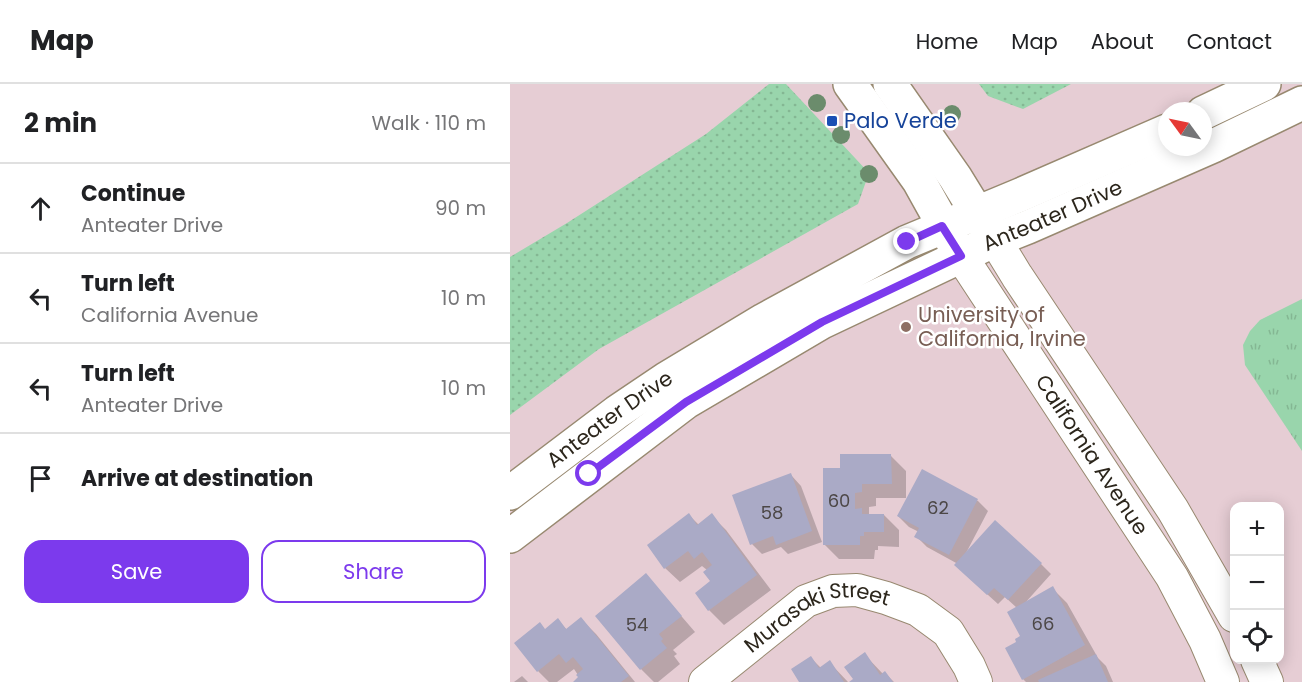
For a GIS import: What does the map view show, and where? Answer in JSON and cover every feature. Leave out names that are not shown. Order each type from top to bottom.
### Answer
[{"type":"main road","name":"California Avenue","points":[[850,84],[919,181],[942,226],[961,256]]},
{"type":"main road","name":"California Avenue","points":[[890,84],[955,177],[995,240]]},
{"type":"main road","points":[[1212,109],[1264,84]]},
{"type":"main road","name":"Anteater Drive","points":[[510,536],[686,402],[822,322],[995,240],[1213,146],[1302,103]]},
{"type":"main road","name":"Anteater Drive","points":[[510,493],[569,447],[666,379],[764,320],[907,242],[1158,135]]},
{"type":"street","name":"California Avenue","points":[[995,240],[1173,510],[1231,610]]},
{"type":"street","name":"California Avenue","points":[[961,256],[1172,577],[1205,640],[1223,682]]},
{"type":"street","name":"Murasaki Street","points":[[705,682],[806,601],[833,591],[857,590],[886,597],[918,610],[948,632],[976,682]]},
{"type":"street","points":[[1259,664],[1267,682]]},
{"type":"shaded area","name":"University of California, Irvine","points":[[510,84],[1302,84],[1302,682],[510,682]]},
{"type":"green space","points":[[769,84],[786,84],[869,173],[858,204],[599,349],[510,415],[510,257],[706,134]]},
{"type":"green space","points":[[979,84],[1071,84],[1023,109],[988,96]]},
{"type":"green space","points":[[1302,299],[1302,451],[1245,365],[1243,345],[1250,331],[1260,320]]},
{"type":"building","points":[[840,454],[891,454],[892,484],[862,484],[862,492],[855,493],[855,509],[862,508],[862,514],[884,514],[884,532],[864,532],[864,536],[860,536],[860,545],[823,545],[823,468],[840,468]]},
{"type":"building","points":[[922,469],[978,499],[949,555],[914,537],[919,528],[897,516]]},
{"type":"building","points":[[791,473],[812,531],[776,545],[773,536],[750,545],[732,495]]},
{"type":"building","points":[[689,513],[697,525],[712,513],[757,575],[708,611],[695,593],[710,581],[703,572],[712,565],[702,552],[694,559],[688,551],[664,569],[647,545]]},
{"type":"building","points":[[995,520],[1042,563],[1008,600],[994,588],[987,595],[954,565]]},
{"type":"building","points":[[646,573],[682,616],[659,634],[667,648],[640,670],[595,616]]},
{"type":"building","points":[[1053,586],[1085,645],[1022,680],[1005,648],[1016,642],[1015,639],[1020,636],[1007,612]]},
{"type":"building","points":[[581,617],[629,676],[621,682],[573,682],[578,677],[576,675],[583,669],[573,657],[566,663],[559,654],[537,672],[514,643],[540,622],[545,629],[558,618],[566,629]]},
{"type":"building","points":[[865,652],[880,675],[885,671],[893,682],[849,682],[853,679],[844,667]]},
{"type":"building","points":[[1096,654],[1108,682],[1039,682],[1038,680]]},
{"type":"building","points":[[811,656],[819,668],[830,660],[844,682],[799,682],[791,669]]},
{"type":"place","name":"Palo Verde","points":[[832,121]]},
{"type":"place","name":"University of California, Irvine","points":[[906,327]]},
{"type":"route","points":[[589,474],[686,402],[822,322],[961,256],[942,226],[907,242]]}]
